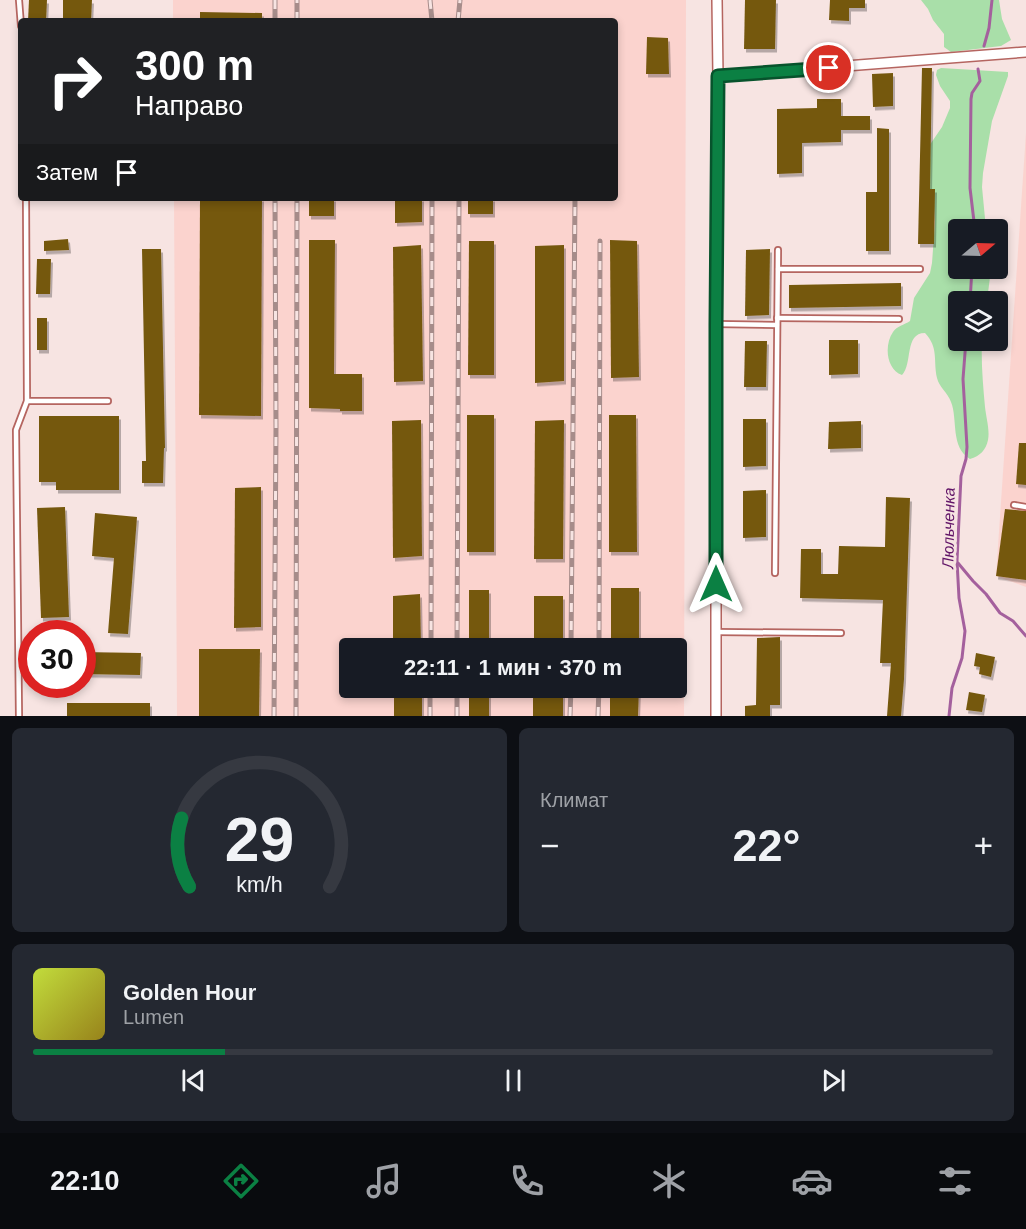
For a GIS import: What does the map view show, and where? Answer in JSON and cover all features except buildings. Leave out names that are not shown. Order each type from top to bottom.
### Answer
[{"type":"street","points":[[716,716],[717,0]]},
{"type":"street","points":[[718,76],[1026,52]]},
{"type":"lane","points":[[19,0],[20,18]]},
{"type":"lane","points":[[19,716],[16,430],[27,401],[27,201]]},
{"type":"lane","points":[[775,573],[778,250]]},
{"type":"lane","points":[[778,269],[920,269]]},
{"type":"lane","points":[[777,318],[899,319]]},
{"type":"lane","points":[[716,324],[777,326]]},
{"type":"lane","points":[[27,401],[108,401]]},
{"type":"lane","points":[[1014,505],[1026,507]]},
{"type":"lane","points":[[716,632],[841,633]]},
{"type":"shaded area","points":[[173,0],[686,0],[684,638],[339,638],[339,698],[684,698],[684,716],[177,716],[174,201],[618,201],[618,18],[173,18]]},
{"type":"shaded area","points":[[1026,133],[1026,587],[996,576]]},
{"type":"green space","points":[[921,0],[999,0],[1002,19],[1011,40],[1001,46],[951,52],[944,47],[944,34]]},
{"type":"green space","points":[[941,68],[1008,72],[992,121],[983,173],[985,219],[948,219],[948,279],[990,279],[988,291],[948,291],[948,351],[982,351],[988,436],[984,450],[970,459],[964,454],[957,440],[951,402],[938,381],[934,349],[925,333],[918,334],[911,343],[907,364],[902,375],[893,368],[888,356],[890,337],[896,328],[910,321],[914,298],[930,273],[932,263],[935,222],[929,191],[929,146],[942,127],[950,108],[950,101],[936,75],[937,70]]},
{"type":"waterway","name":"Люльченка","points":[[984,46],[989,28],[992,0]]},
{"type":"waterway","name":"Люльченка","points":[[974,219],[970,188],[971,99],[980,81],[978,69]]},
{"type":"waterway","name":"Люльченка","points":[[971,279],[971,291]]},
{"type":"waterway","name":"Люльченка","points":[[949,716],[952,688],[962,658],[965,631],[959,598],[957,561],[961,476],[967,447],[963,379],[965,351]]},
{"type":"waterway","points":[[958,563],[1000,613],[1013,621],[1026,636]]},
{"type":"railway","points":[[275,0],[275,18]]},
{"type":"railway","points":[[297,0],[297,18]]},
{"type":"railway","points":[[430,0],[432,18]]},
{"type":"railway","points":[[458,18],[460,0]]},
{"type":"railway","points":[[274,716],[275,201]]},
{"type":"railway","points":[[296,716],[297,201]]},
{"type":"railway","points":[[431,638],[432,201]]},
{"type":"railway","points":[[457,638],[459,201]]},
{"type":"railway","points":[[571,638],[575,201]]},
{"type":"railway","points":[[599,638],[600,241]]},
{"type":"railway","points":[[430,698],[430,716]]},
{"type":"railway","points":[[457,698],[457,716]]},
{"type":"railway","points":[[570,716],[571,698]]},
{"type":"railway","points":[[598,716],[599,698]]},
{"type":"route","points":[[716,584],[718,76],[829,68]]}]
